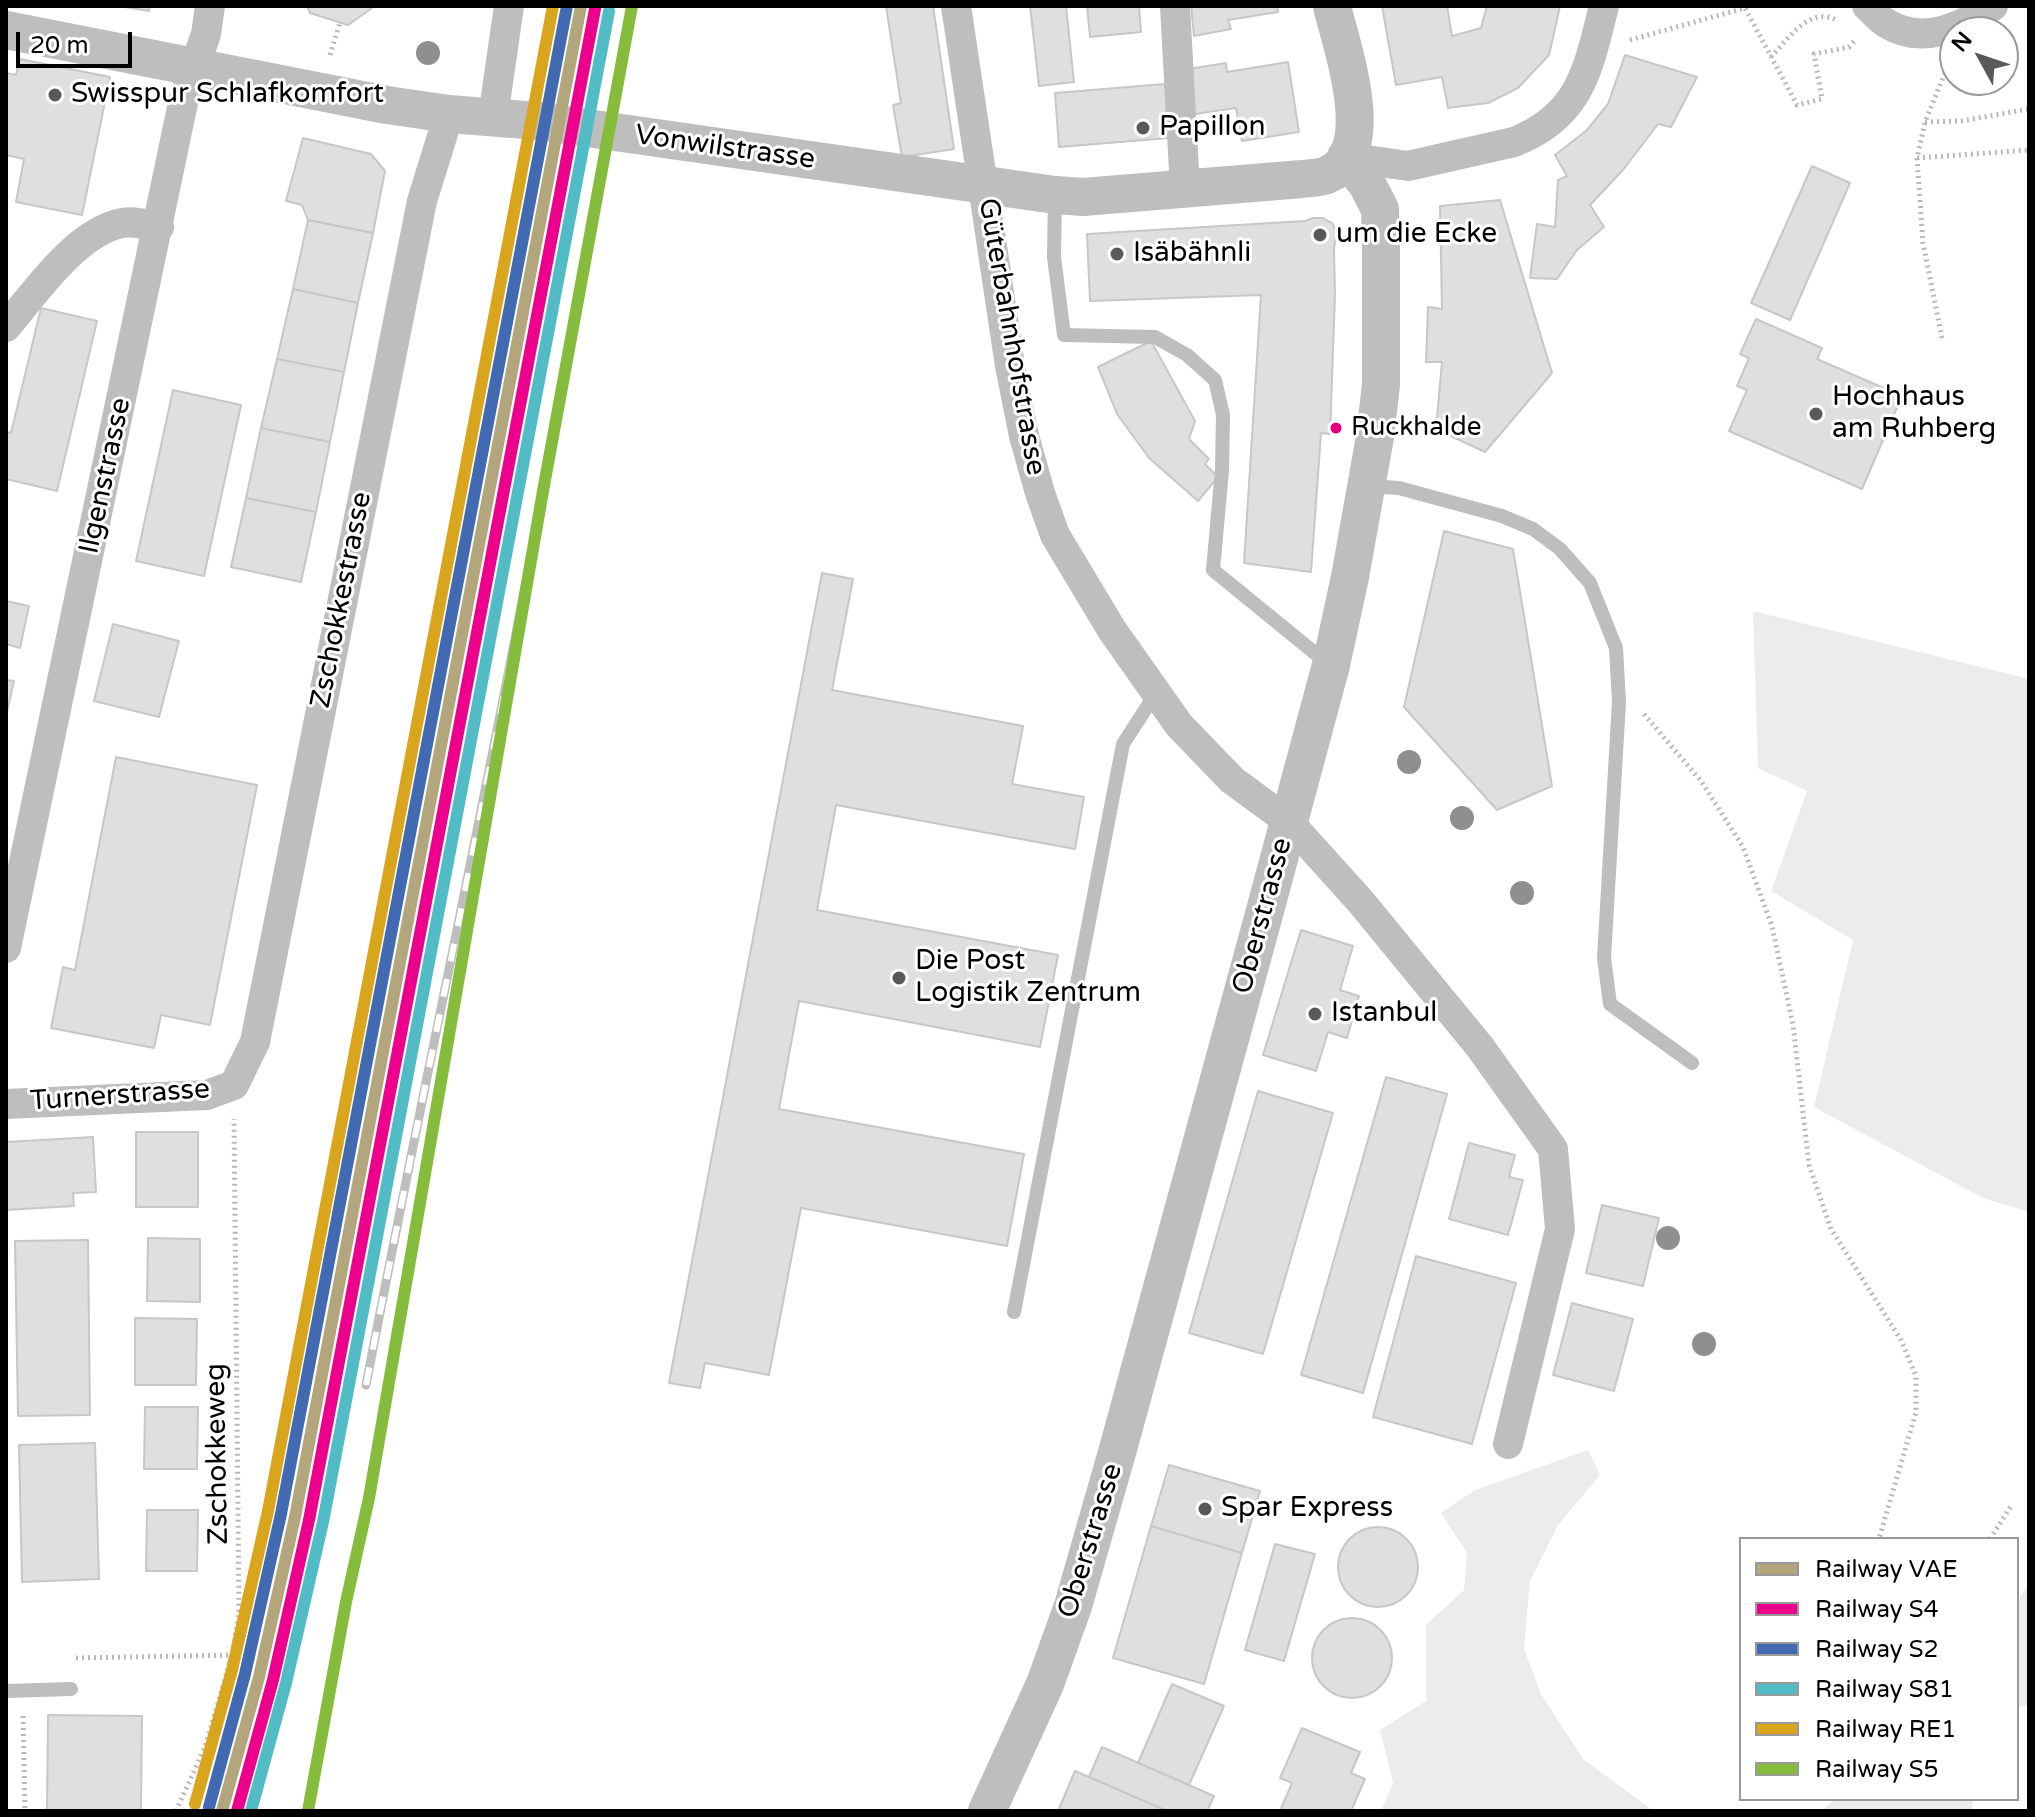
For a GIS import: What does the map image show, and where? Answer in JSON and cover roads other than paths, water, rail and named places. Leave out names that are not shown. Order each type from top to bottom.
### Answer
[{"type":"street","name":"Ilgenstrasse","points":[[6,948],[184,98],[206,34],[210,6]]},
{"type":"street","points":[[493,117],[509,6]]},
{"type":"street","name":"Güterbahnhofstrasse","points":[[956,6],[1010,366],[1024,436],[1055,535],[1076,574],[1179,725],[1232,780],[1288,821],[1361,902],[1470,1035],[1553,1149],[1560,1229],[1508,1444]]},
{"type":"street","points":[[1175,6],[1185,189]]},
{"type":"street","points":[[1332,6],[1354,102],[1356,130],[1346,157],[1408,166],[1529,137],[1551,123],[1581,87],[1589,69],[1604,6]]},
{"type":"street","points":[[1867,6],[1886,24],[1908,18],[1941,33],[1966,23],[1993,6]]},
{"type":"street","name":"Vonwilstrasse","points":[[6,30],[449,114],[538,121],[1055,195],[1083,197],[1326,175],[1346,157]]},
{"type":"street","name":"Zschokkestrasse","points":[[234,1085],[255,1042],[422,201],[449,114]]},
{"type":"street","name":"Oberstrasse","points":[[987,1811],[1045,1684],[1073,1606],[1189,1192],[1331,665],[1366,485],[1381,384],[1380,209],[1367,184],[1346,157]]},
{"type":"street","points":[[6,327],[55,268],[84,241],[119,224],[137,222],[159,227]]},
{"type":"street","name":"Turnerstrasse","points":[[6,1104],[207,1095],[234,1085]]},
{"type":"lane","points":[[1055,195],[1054,257],[1064,335],[1155,337],[1187,355],[1215,380],[1223,415],[1222,470],[1213,570],[1331,665]]},
{"type":"lane","points":[[1366,485],[1399,488],[1502,516],[1533,529],[1560,549],[1590,583],[1616,648],[1619,702],[1604,958],[1610,1004],[1692,1063]]},
{"type":"lane","points":[[1014,1312],[1123,744],[1156,692]]},
{"type":"lane","points":[[6,1691],[71,1689]]},
{"type":"railway","points":[[366,1385],[543,491]]},
{"type":"rail line","name":"RE1","points":[[195,1804],[232,1670],[268,1511],[553,6]]},
{"type":"rail line","name":"S2","points":[[209,1807],[245,1674],[281,1514],[567,6]]},
{"type":"rail line","name":"VAE","points":[[222,1811],[259,1677],[295,1517],[581,6]]},
{"type":"rail line","name":"S5","points":[[308,1811],[346,1602],[369,1498],[543,491],[632,6]]},
{"type":"rail line","name":"S4","points":[[237,1811],[273,1680],[309,1520],[595,9]]},
{"type":"rail line","name":"S81","points":[[251,1811],[286,1683],[323,1522],[609,11]]},
{"type":"place","name":"Swisspur Schlafkomfort","points":[[55,95]]},
{"type":"place","name":"Papillon","points":[[1143,128]]},
{"type":"place","name":"um die Ecke","points":[[1320,235]]},
{"type":"place","name":"Isäbähnli","points":[[1117,254]]},
{"type":"place","name":"Hochhaus am Ruhberg","points":[[1816,414]]},
{"type":"place","name":"Ruckhalde","points":[[1336,428]]},
{"type":"place","name":"Die Post Logistik Zentrum","points":[[899,978]]},
{"type":"place","name":"Istanbul","points":[[1315,1014]]},
{"type":"place","name":"Spar Express","points":[[1205,1509]]}]
